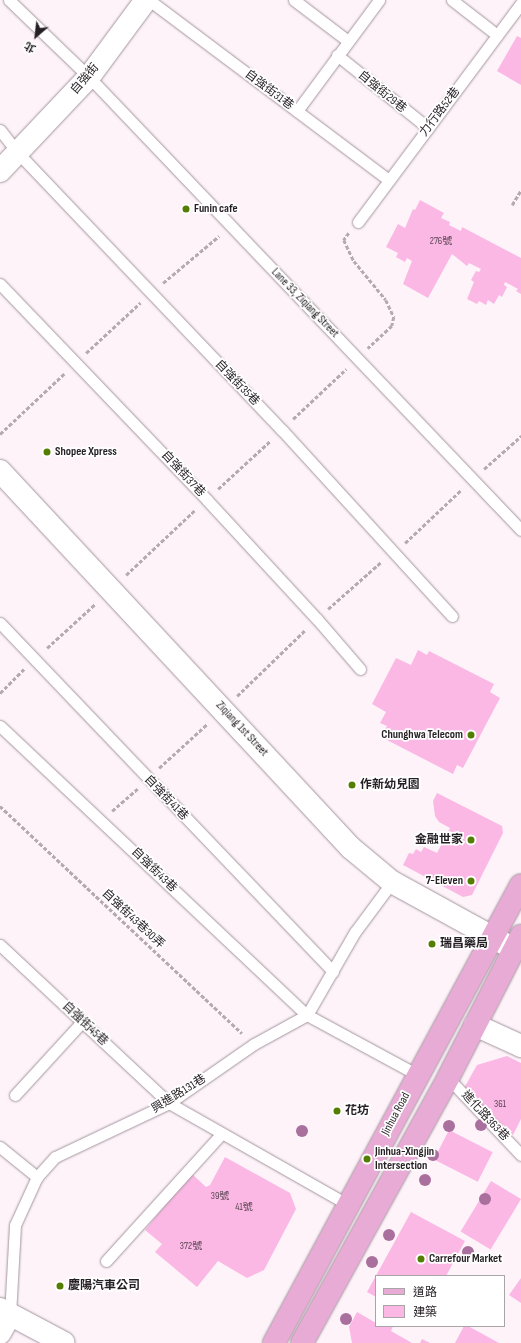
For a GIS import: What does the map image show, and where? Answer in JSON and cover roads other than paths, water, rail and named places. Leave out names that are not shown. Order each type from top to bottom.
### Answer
[{"type":"main road","name":"Jinhua Road","points":[[274,1343],[347,1204],[521,886]]},
{"type":"main road","points":[[302,1343],[448,1078],[517,943]]},
{"type":"street","name":"自強街","points":[[0,171],[89,76],[148,0]]},
{"type":"street","name":"Ziqiang 1st Street","points":[[0,471],[351,848],[392,882],[493,939],[517,943]]},
{"type":"street","points":[[475,1025],[521,1046]]},
{"type":"street","points":[[3,1319],[64,1343]]},
{"type":"lane","name":"Lane 33, Ziqiang Street","points":[[9,0],[89,76],[230,226],[358,357],[521,530]]},
{"type":"lane","name":"自強街31巷","points":[[148,0],[389,180]]},
{"type":"lane","points":[[294,0],[348,41]]},
{"type":"lane","points":[[297,111],[379,0]]},
{"type":"lane","points":[[452,0],[497,35]]},
{"type":"lane","name":"力行路52巷","points":[[358,222],[521,3]]},
{"type":"lane","name":"自強街29巷","points":[[337,55],[428,128]]},
{"type":"lane","name":"自強街35巷","points":[[0,130],[18,153],[150,292],[452,616]]},
{"type":"lane","name":"自強街37巷","points":[[0,284],[77,362],[312,613],[360,669]]},
{"type":"lane","name":"自強街41巷","points":[[0,623],[333,971]]},
{"type":"lane","name":"自強街43巷","points":[[0,726],[307,1015],[418,1075]]},
{"type":"lane","points":[[307,1015],[355,932],[392,882]]},
{"type":"lane","name":"自強街45巷","points":[[0,945],[169,1103],[221,1134],[347,1204]]},
{"type":"lane","name":"興進路131巷","points":[[3,1319],[15,1225],[37,1177],[55,1156],[169,1103],[254,1044],[307,1015]]},
{"type":"lane","points":[[15,1095],[82,1022]]},
{"type":"lane","name":"進化路363巷","points":[[448,1078],[521,1155]]},
{"type":"lane","points":[[106,1261],[221,1134]]},
{"type":"lane","points":[[0,1147],[37,1177]]},
{"type":"place","name":"Funin cafe","points":[[186,209]]},
{"type":"place","name":"Shopee Xpress","points":[[47,452]]},
{"type":"place","name":"Chunghwa Telecom","points":[[471,735]]},
{"type":"place","name":"作新幼兒園","points":[[352,785]]},
{"type":"place","name":"金融世家","points":[[471,840]]},
{"type":"place","name":"7-Eleven","points":[[471,881]]},
{"type":"place","name":"瑞昌藥局","points":[[432,944]]},
{"type":"place","name":"花坊","points":[[337,1111]]},
{"type":"place","name":"Jinhua-Xingjin Intersection","points":[[367,1159]]},
{"type":"place","name":"Carrefour Market","points":[[421,1259]]},
{"type":"place","name":"慶陽汽車公司","points":[[60,1286]]}]
